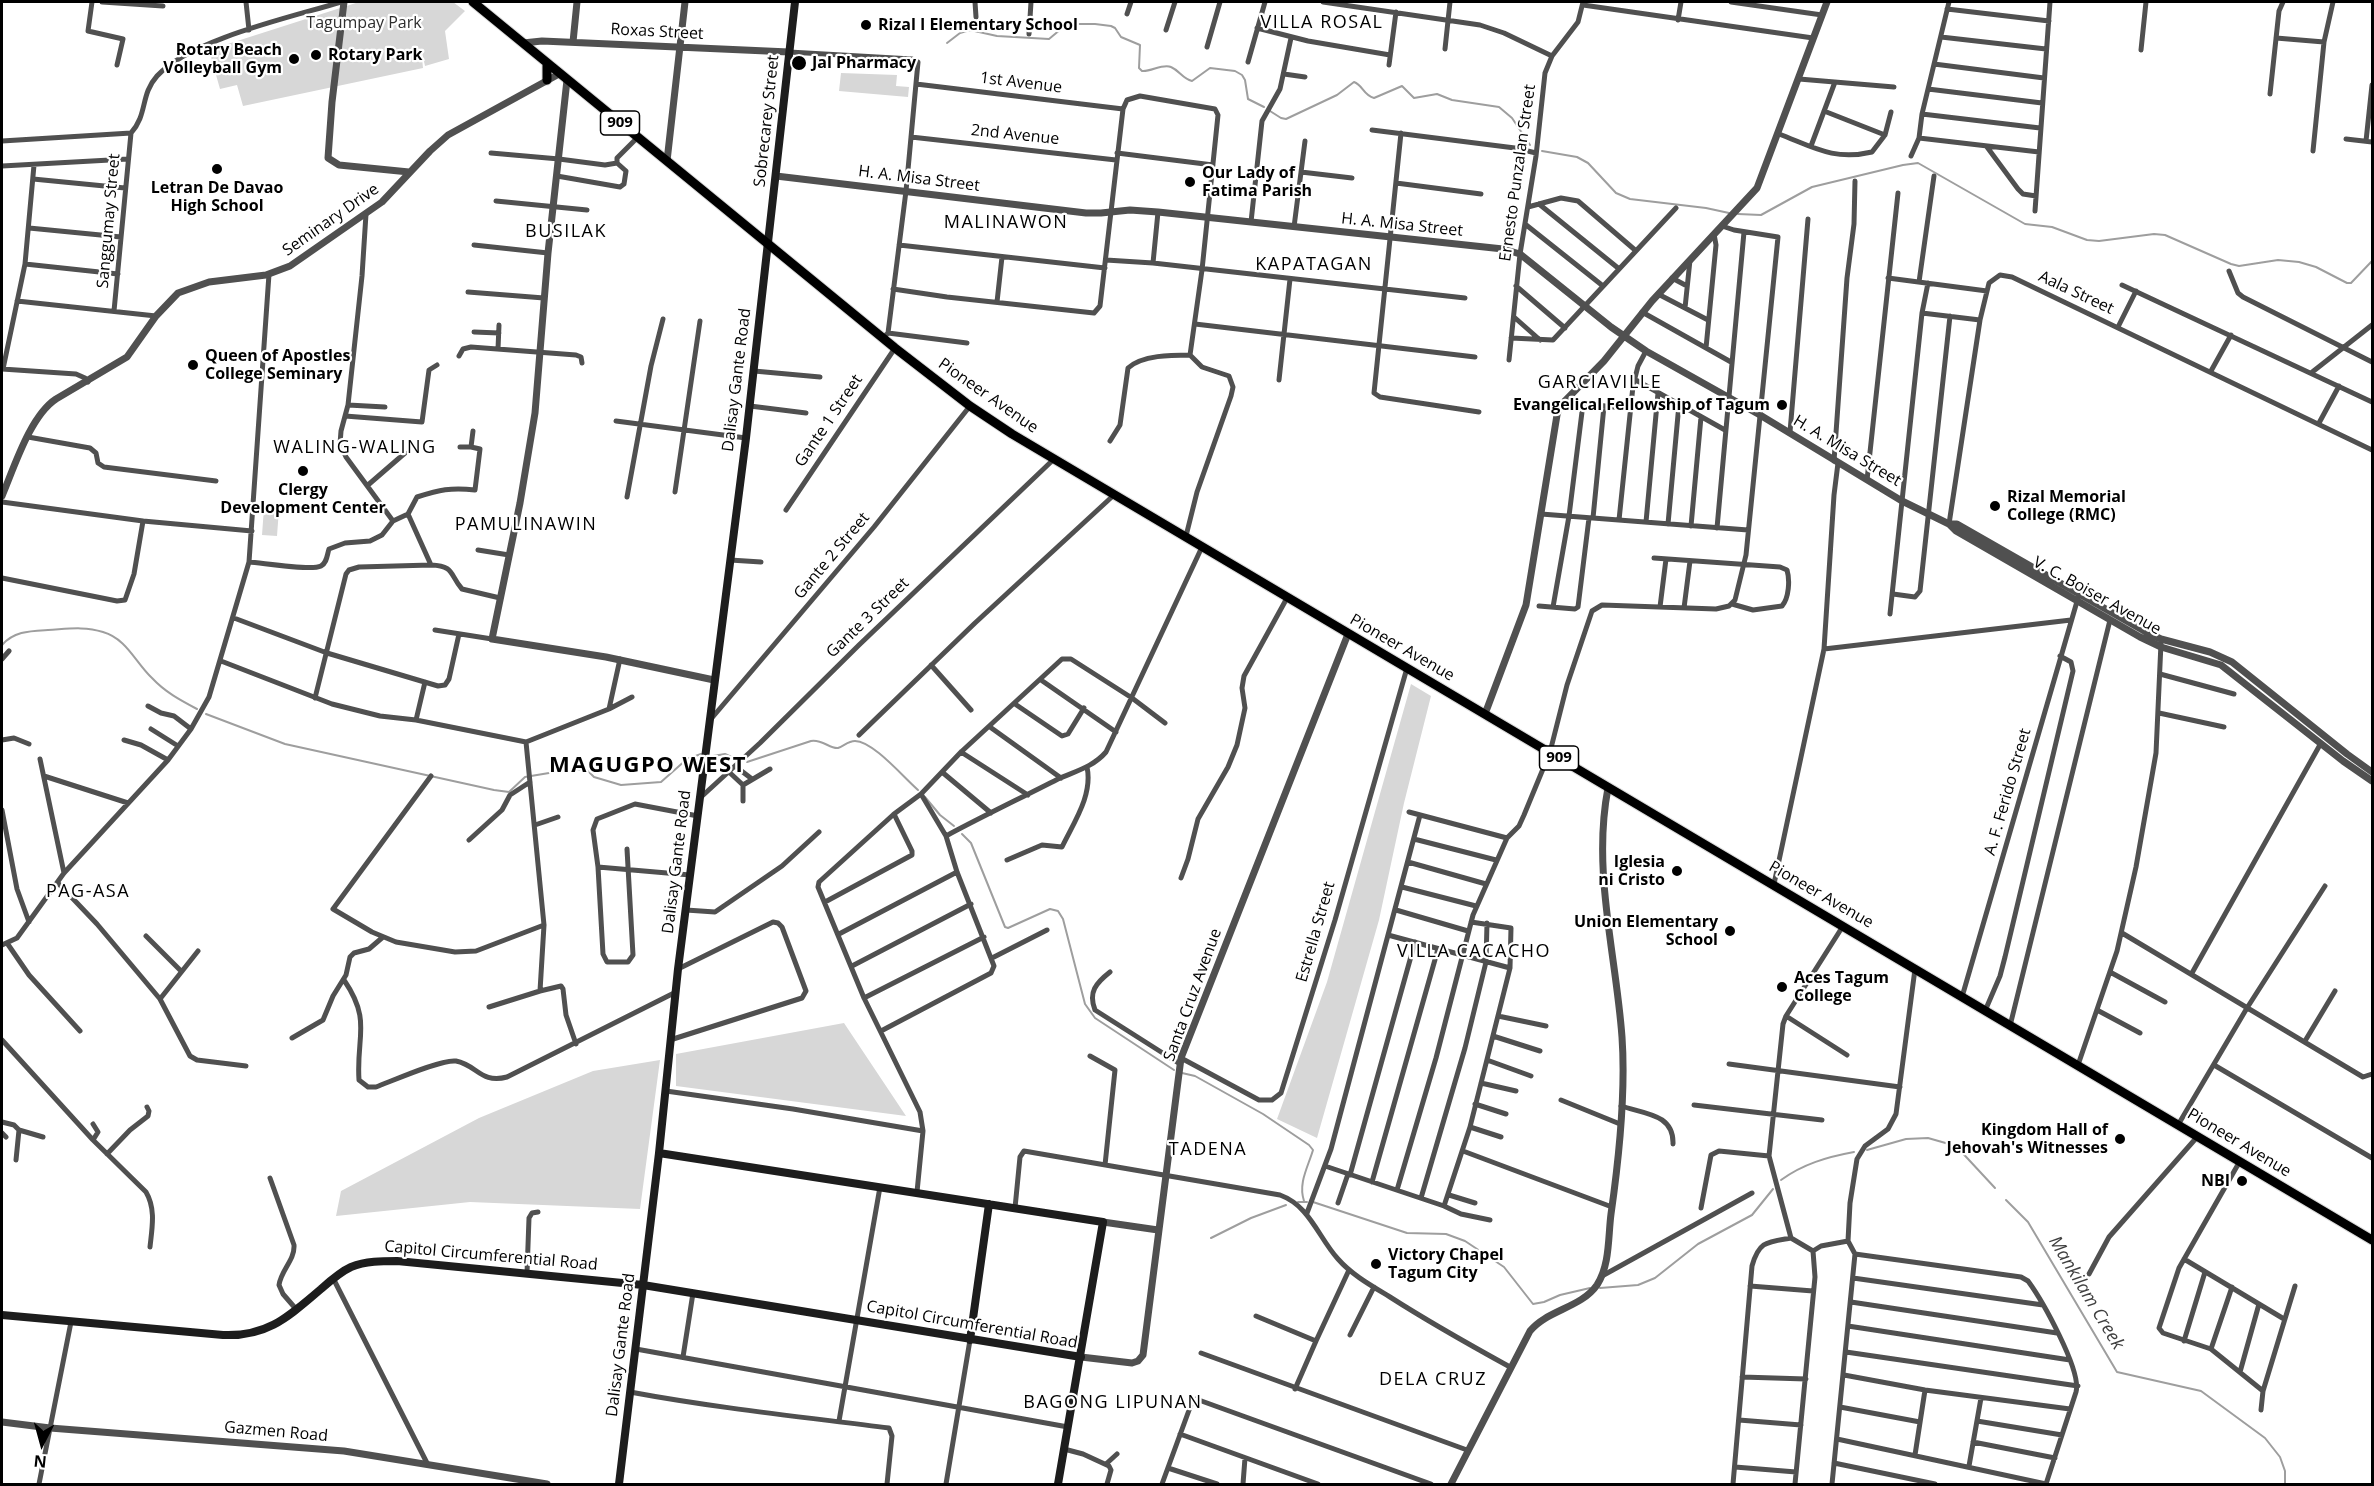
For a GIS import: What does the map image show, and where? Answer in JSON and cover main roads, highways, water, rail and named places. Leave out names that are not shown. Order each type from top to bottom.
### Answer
[{"type":"highway","name":"Pioneer Avenue","points":[[473,2],[637,138],[886,335],[895,348],[970,406],[1287,598],[1844,925],[2010,1026],[2373,1240]]},
{"type":"highway","points":[[547,63],[547,80]]},
{"type":"main road","name":"Sobrecarey Street","points":[[769,243],[795,2]]},
{"type":"main road","name":"Dalisay Gante Road","points":[[619,1485],[659,1153],[678,969],[769,243]]},
{"type":"main road","points":[[659,1153],[1103,1222],[1081,1357]]},
{"type":"main road","points":[[970,1340],[989,1204]]},
{"type":"main road","name":"Capitol Circumferential Road","points":[[2,1315],[236,1336],[266,1329],[296,1310],[333,1278],[351,1267],[385,1261],[643,1285],[693,1293],[1081,1357],[1058,1485]]},
{"type":"waterway","points":[[947,43],[960,33],[970,30],[997,36],[1049,39],[1067,24],[1111,26],[1121,37],[1140,45],[1139,68],[1142,71],[1168,66],[1192,81],[1210,68],[1235,71],[1245,80],[1248,99],[1264,107]]},
{"type":"waterway","points":[[1270,111],[1286,119],[1337,95],[1354,82],[1374,98],[1402,86],[1414,98],[1437,94],[1452,100],[1499,107],[1512,118],[1530,145]]},
{"type":"waterway","points":[[1542,151],[1577,157],[1588,163],[1616,193],[1630,199],[1729,213]]},
{"type":"waterway","points":[[1738,214],[1761,215],[1812,187],[1918,163],[2025,224],[2052,227],[2087,240],[2165,235],[2231,264],[2239,266],[2278,260],[2299,262],[2316,267],[2347,283],[2351,283],[2372,261]]},
{"type":"waterway","points":[[2,645],[17,634],[29,631],[76,628],[103,632],[125,645],[146,672],[162,687],[197,709]]},
{"type":"waterway","points":[[206,714],[285,744],[509,792],[525,777],[573,769],[587,770],[594,777],[621,785],[661,782],[687,759],[701,754]]},
{"type":"waterway","points":[[747,762],[811,741],[819,741],[838,748],[855,741],[879,753],[918,790]]},
{"type":"waterway","points":[[713,756],[725,754],[736,759]]},
{"type":"waterway","points":[[925,797],[940,815],[954,826]]},
{"type":"waterway","points":[[962,834],[971,843],[1005,927],[1008,928],[1050,909],[1058,911],[1063,919],[1085,1004],[1095,1018],[1174,1070]]},
{"type":"waterway","points":[[1182,1073],[1195,1076],[1263,1114],[1309,1145],[1313,1150],[1303,1181],[1304,1201]]},
{"type":"waterway","name":"Mankilam Creek","points":[[1867,1150],[1906,1139],[1928,1138],[1956,1146],[1995,1188]]},
{"type":"waterway","name":"Mankilam Creek","points":[[1781,1180],[1816,1162],[1854,1152]]},
{"type":"waterway","name":"Mankilam Creek","points":[[1600,1288],[1638,1285],[1655,1278],[1698,1244],[1752,1215],[1773,1189]]},
{"type":"waterway","name":"Mankilam Creek","points":[[2006,1200],[2028,1222],[2117,1372],[2201,1391],[2265,1438],[2280,1457],[2285,1471],[2285,1484]]},
{"type":"waterway","name":"Mankilam Creek","points":[[1298,1202],[1307,1202]]},
{"type":"waterway","name":"Mankilam Creek","points":[[1313,1202],[1407,1233],[1446,1234],[1465,1241],[1504,1267],[1533,1304],[1590,1288]]},
{"type":"waterway","points":[[1211,1238],[1251,1218],[1286,1205]]},
{"type":"place","name":"Rizal I Elementary School","points":[[866,25]]},
{"type":"place","name":"Rotary Park","points":[[316,55]]},
{"type":"place","name":"Rotary Beach Volleyball Gym","points":[[294,59]]},
{"type":"place","name":"Jal Pharmacy","points":[[799,63]]},
{"type":"place","name":"Letran De Davao High School","points":[[217,169]]},
{"type":"place","name":"Our Lady of Fatima Parish","points":[[1190,182]]},
{"type":"place","name":"Queen of Apostles College Seminary","points":[[193,365]]},
{"type":"place","name":"Evangelical Fellowship of Tagum","points":[[1782,405]]},
{"type":"place","name":"Clergy Development Center","points":[[303,471]]},
{"type":"place","name":"Rizal Memorial College (RMC)","points":[[1995,506]]},
{"type":"place","name":"Iglesia ni Cristo","points":[[1677,871]]},
{"type":"place","name":"Union Elementary School","points":[[1730,931]]},
{"type":"place","name":"Aces Tagum College","points":[[1782,987]]},
{"type":"place","name":"Kingdom Hall of Jehovah's Witnesses","points":[[2120,1139]]},
{"type":"place","name":"NBI","points":[[2242,1181]]},
{"type":"place","name":"Victory Chapel Tagum City","points":[[1376,1264]]},
{"type":"district","name":"VILLA ROSAL","points":[[1322,23]]},
{"type":"district","name":"MALINAWON","points":[[1006,223]]},
{"type":"district","name":"BUSILAK","points":[[566,232]]},
{"type":"district","name":"KAPATAGAN","points":[[1314,265]]},
{"type":"district","name":"GARCIAVILLE","points":[[1600,383]]},
{"type":"district","name":"WALING-WALING","points":[[355,448]]},
{"type":"district","name":"PAMULINAWIN","points":[[526,525]]},
{"type":"district","name":"MAGUGPO WEST","points":[[648,766]]},
{"type":"district","name":"PAG-ASA","points":[[88,892]]},
{"type":"district","name":"VILLA CACACHO","points":[[1474,952]]},
{"type":"district","name":"TADENA","points":[[1208,1150]]},
{"type":"district","name":"DELA CRUZ","points":[[1433,1380]]},
{"type":"district","name":"BAGONG LIPUNAN","points":[[1113,1403]]},
{"type":"park label","name":"Tagumpay Park","points":[[364,23]]}]
